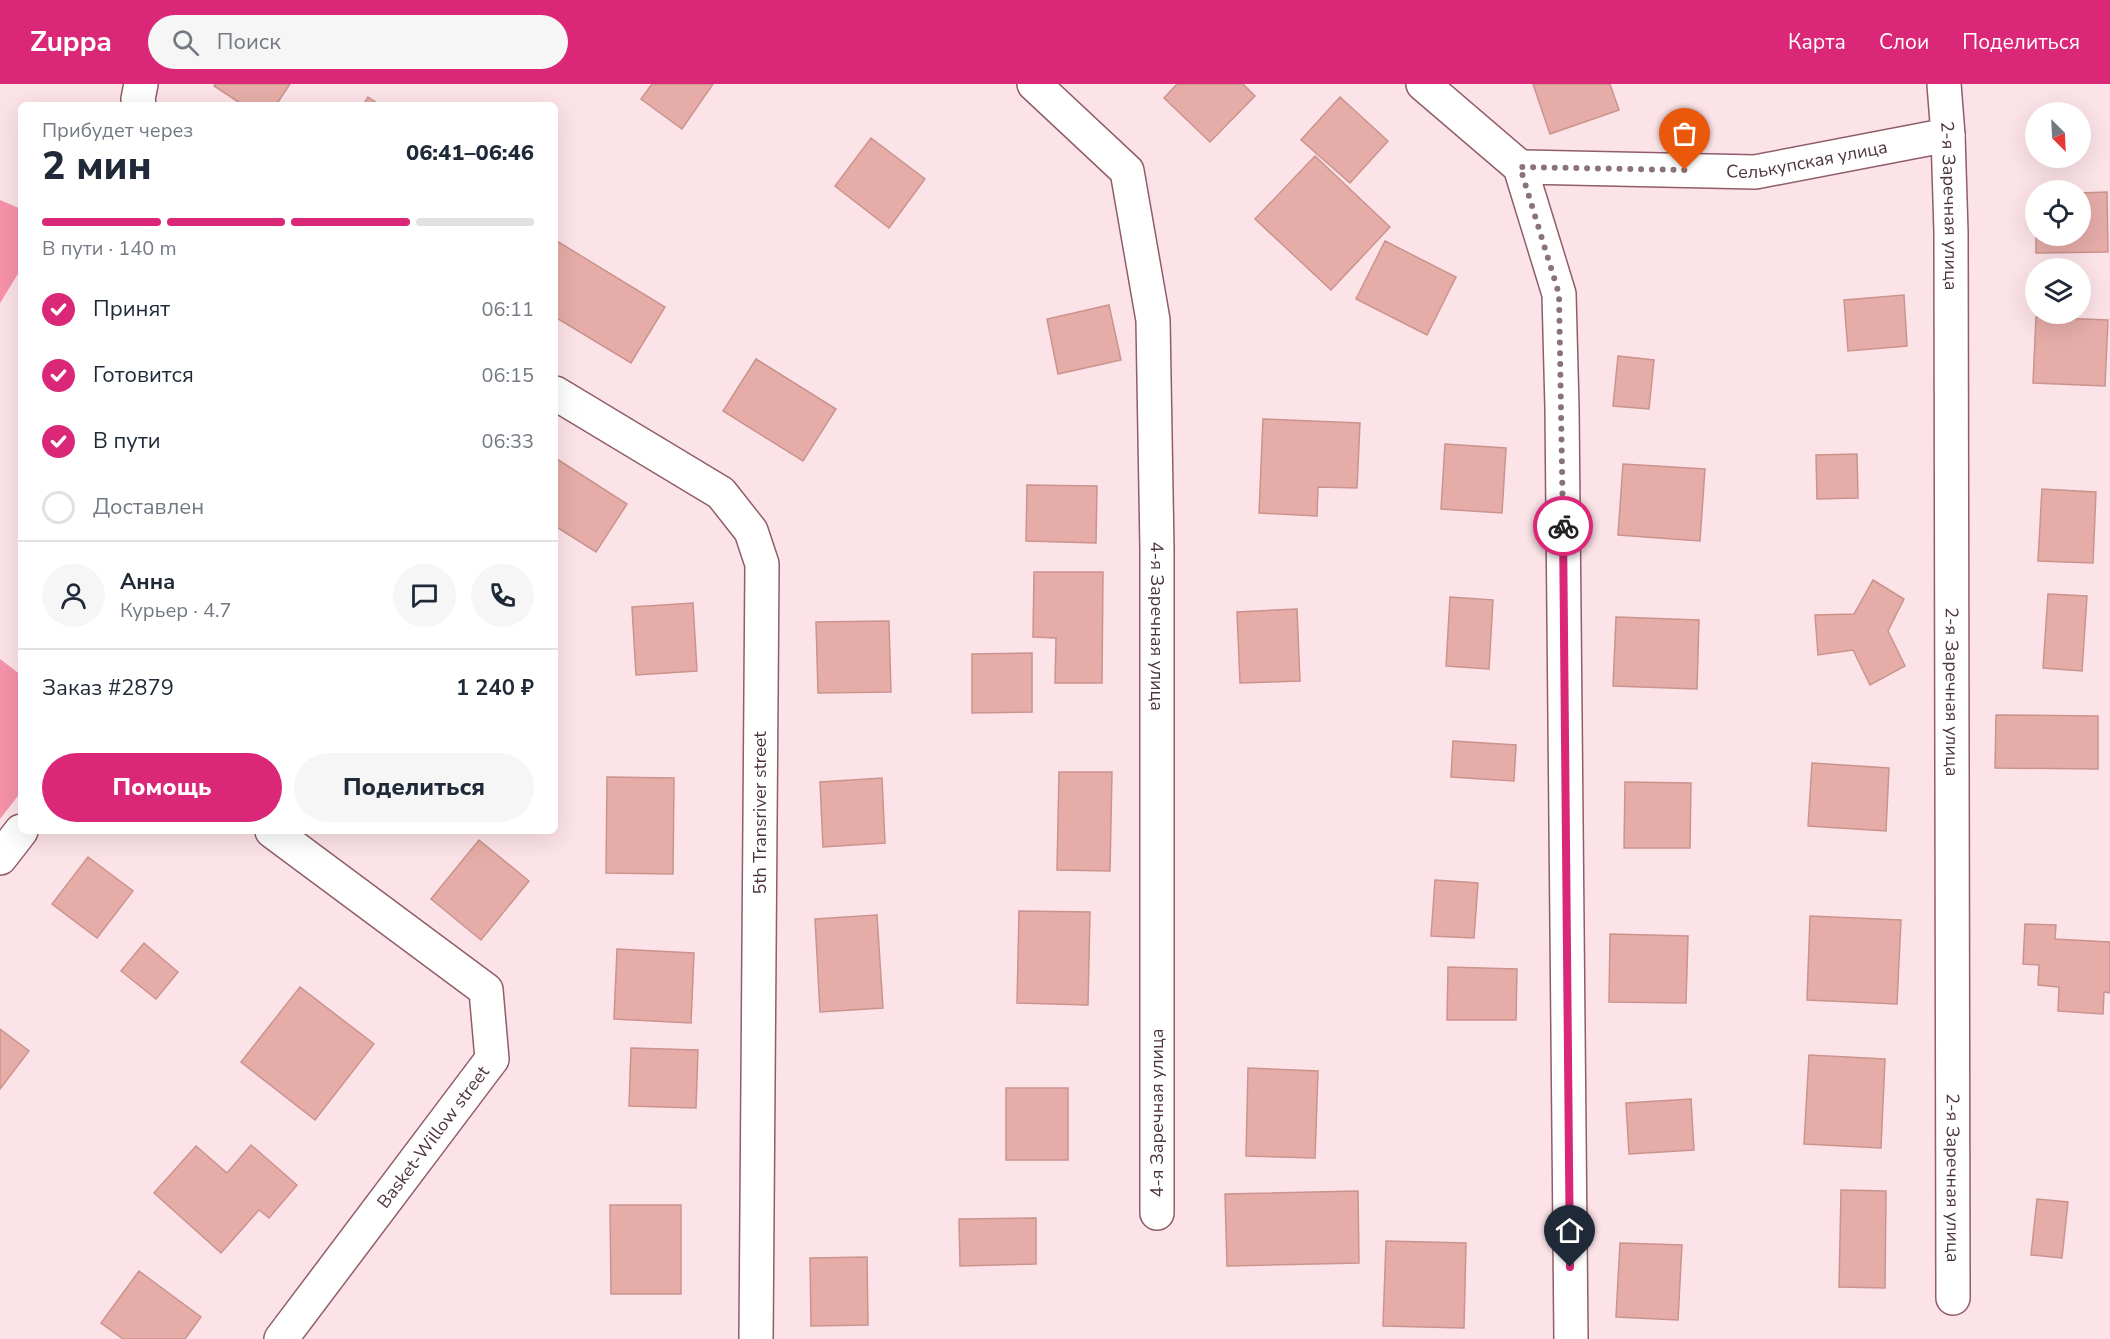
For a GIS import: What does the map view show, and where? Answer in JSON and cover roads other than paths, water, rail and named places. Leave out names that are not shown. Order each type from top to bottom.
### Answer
[{"type":"street","points":[[138,102],[141,84]]},
{"type":"street","name":"4-я Заречная улица","points":[[1034,84],[1127,171],[1154,320],[1157,1213]]},
{"type":"street","points":[[1423,84],[1520,167],[1559,294],[1563,420],[1571,1339]]},
{"type":"street","name":"2-я Заречная улица","points":[[1944,84],[1951,244],[1953,1298]]},
{"type":"street","name":"Селькупская улица","points":[[1520,167],[1755,172],[1948,135]]},
{"type":"street","name":"5th Transriver street","points":[[558,395],[721,493],[751,531],[762,564],[756,1339]]},
{"type":"street","points":[[0,858],[19,834]]},
{"type":"street","name":"Basket-Willow street","points":[[276,834],[486,990],[492,1059],[281,1339]]}]
